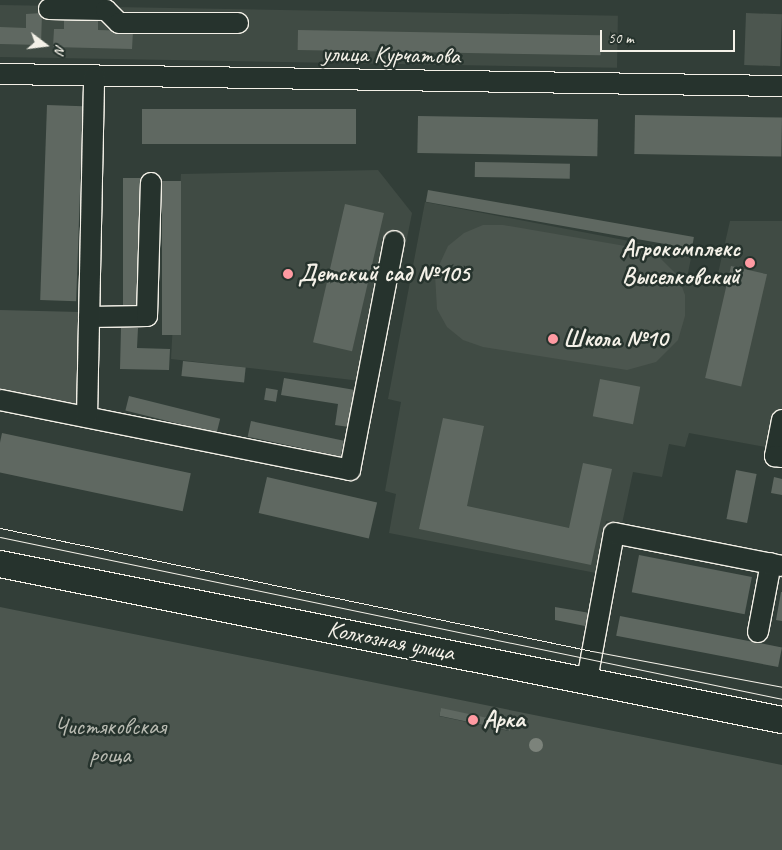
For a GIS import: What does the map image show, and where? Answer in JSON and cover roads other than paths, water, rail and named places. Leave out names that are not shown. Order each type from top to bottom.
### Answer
[{"type":"main road","name":"Колхозная улица","points":[[0,564],[782,720]]},
{"type":"street","points":[[49,8],[106,10],[118,23],[238,23]]},
{"type":"street","name":"улица Курчатова","points":[[0,74],[782,86]]},
{"type":"street","points":[[86,417],[94,76]]},
{"type":"street","points":[[89,317],[147,316],[151,183]]},
{"type":"street","points":[[0,400],[350,470],[394,241]]},
{"type":"street","points":[[782,420],[774,456],[782,457]]},
{"type":"street","points":[[587,680],[614,533],[776,564],[758,632]]},
{"type":"tram line","points":[[0,528],[592,651],[782,687]]},
{"type":"tram line","points":[[0,537],[782,699]]},
{"type":"place","name":"Агрокомплекс Выселковский","points":[[750,263]]},
{"type":"place","name":"Детский сад №105","points":[[288,274]]},
{"type":"place","name":"Школа №10","points":[[553,339]]},
{"type":"place","name":"Арка","points":[[473,720]]},
{"type":"park label","name":"Чистяковская роща","points":[[110,741]]}]
